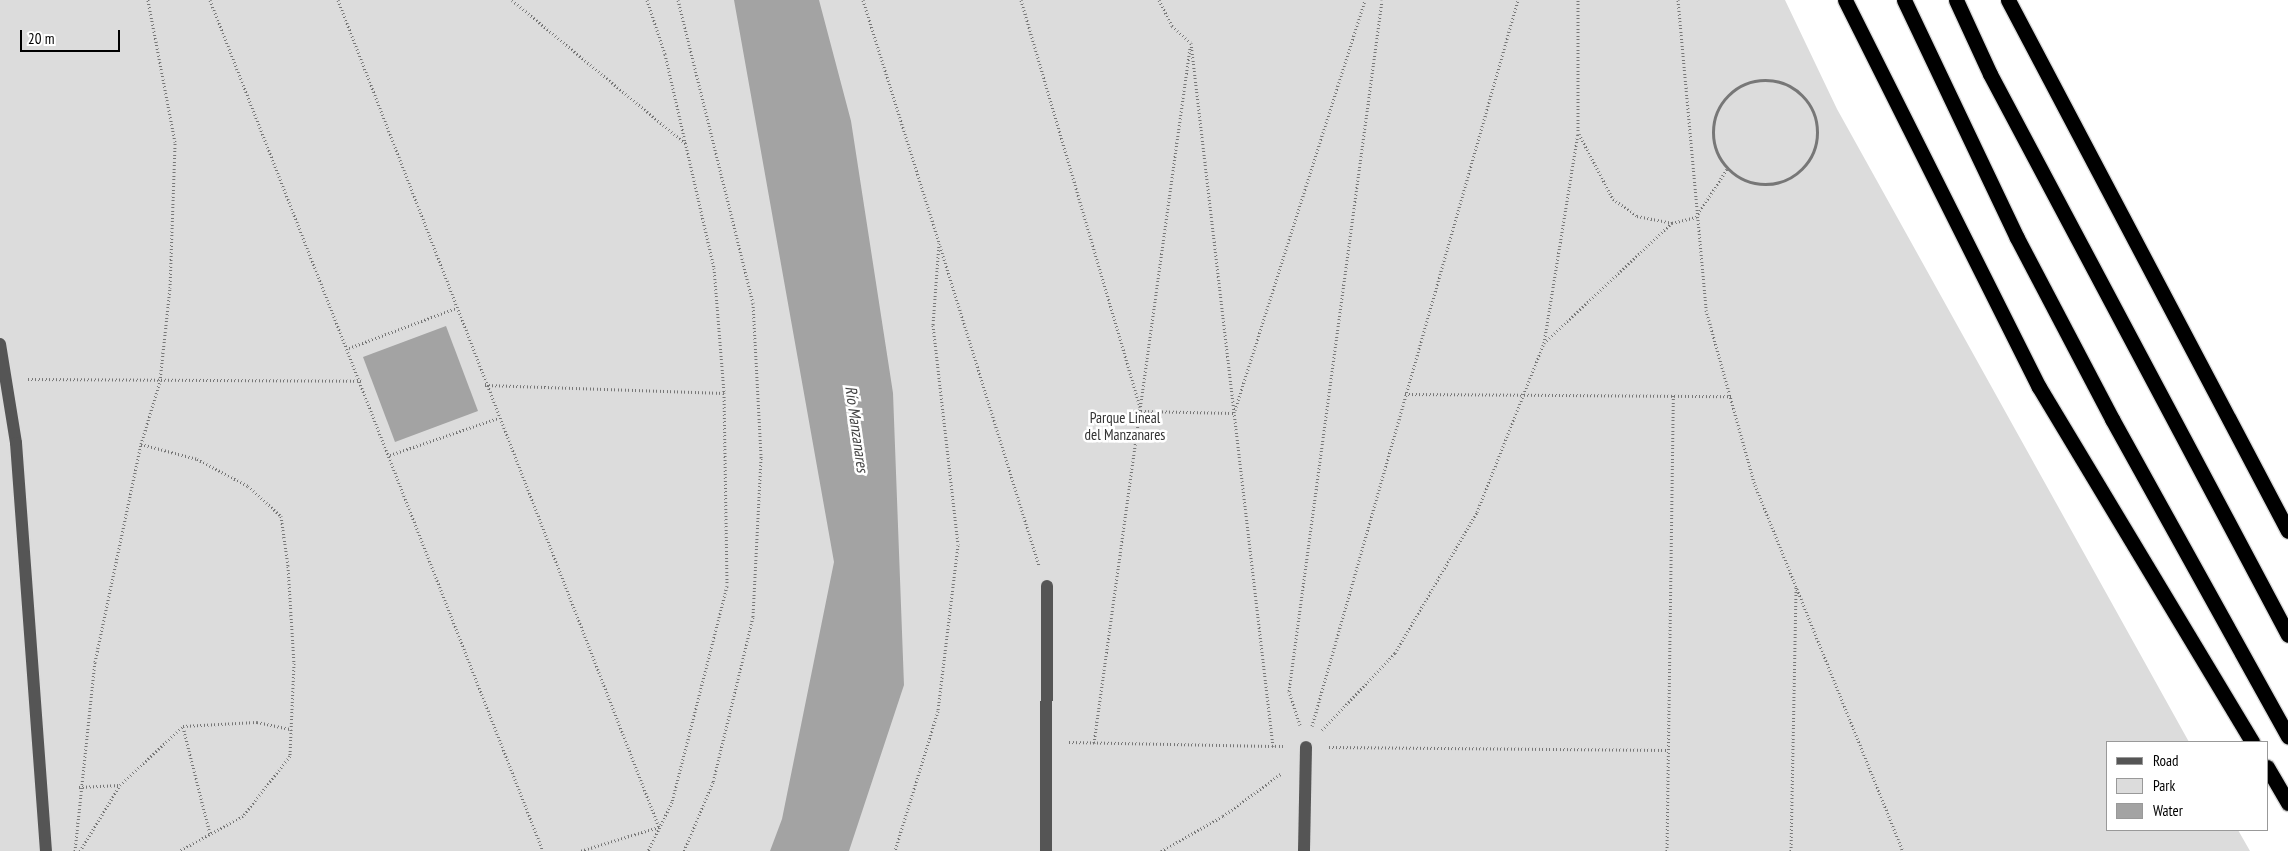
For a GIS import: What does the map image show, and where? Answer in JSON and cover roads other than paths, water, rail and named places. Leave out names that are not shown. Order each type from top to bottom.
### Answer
[{"type":"highway","points":[[1845,0],[2039,387],[2251,741]]},
{"type":"highway","points":[[1904,0],[2017,238],[2112,419],[2288,736]]},
{"type":"highway","points":[[1956,0],[1995,83],[2288,635]]},
{"type":"highway","points":[[2008,0],[2038,61],[2288,531]]},
{"type":"highway","points":[[2018,0],[2038,61]]},
{"type":"highway","points":[[2268,769],[2288,803]]},
{"type":"street","points":[[0,344],[16,443],[46,851]]},
{"type":"street","points":[[1046,851],[1047,586]]},
{"type":"street","points":[[1304,851],[1306,746]]},
{"type":"water","name":"Río Manzanares","points":[[734,0],[819,0],[851,121],[893,393],[904,685],[849,851],[770,851],[782,819],[834,562]]},
{"type":"water","points":[[446,326],[478,411],[395,442],[363,357]]},
{"type":"park label","name":"Parque Lineal del Manzanares","points":[[1125,426]]}]
